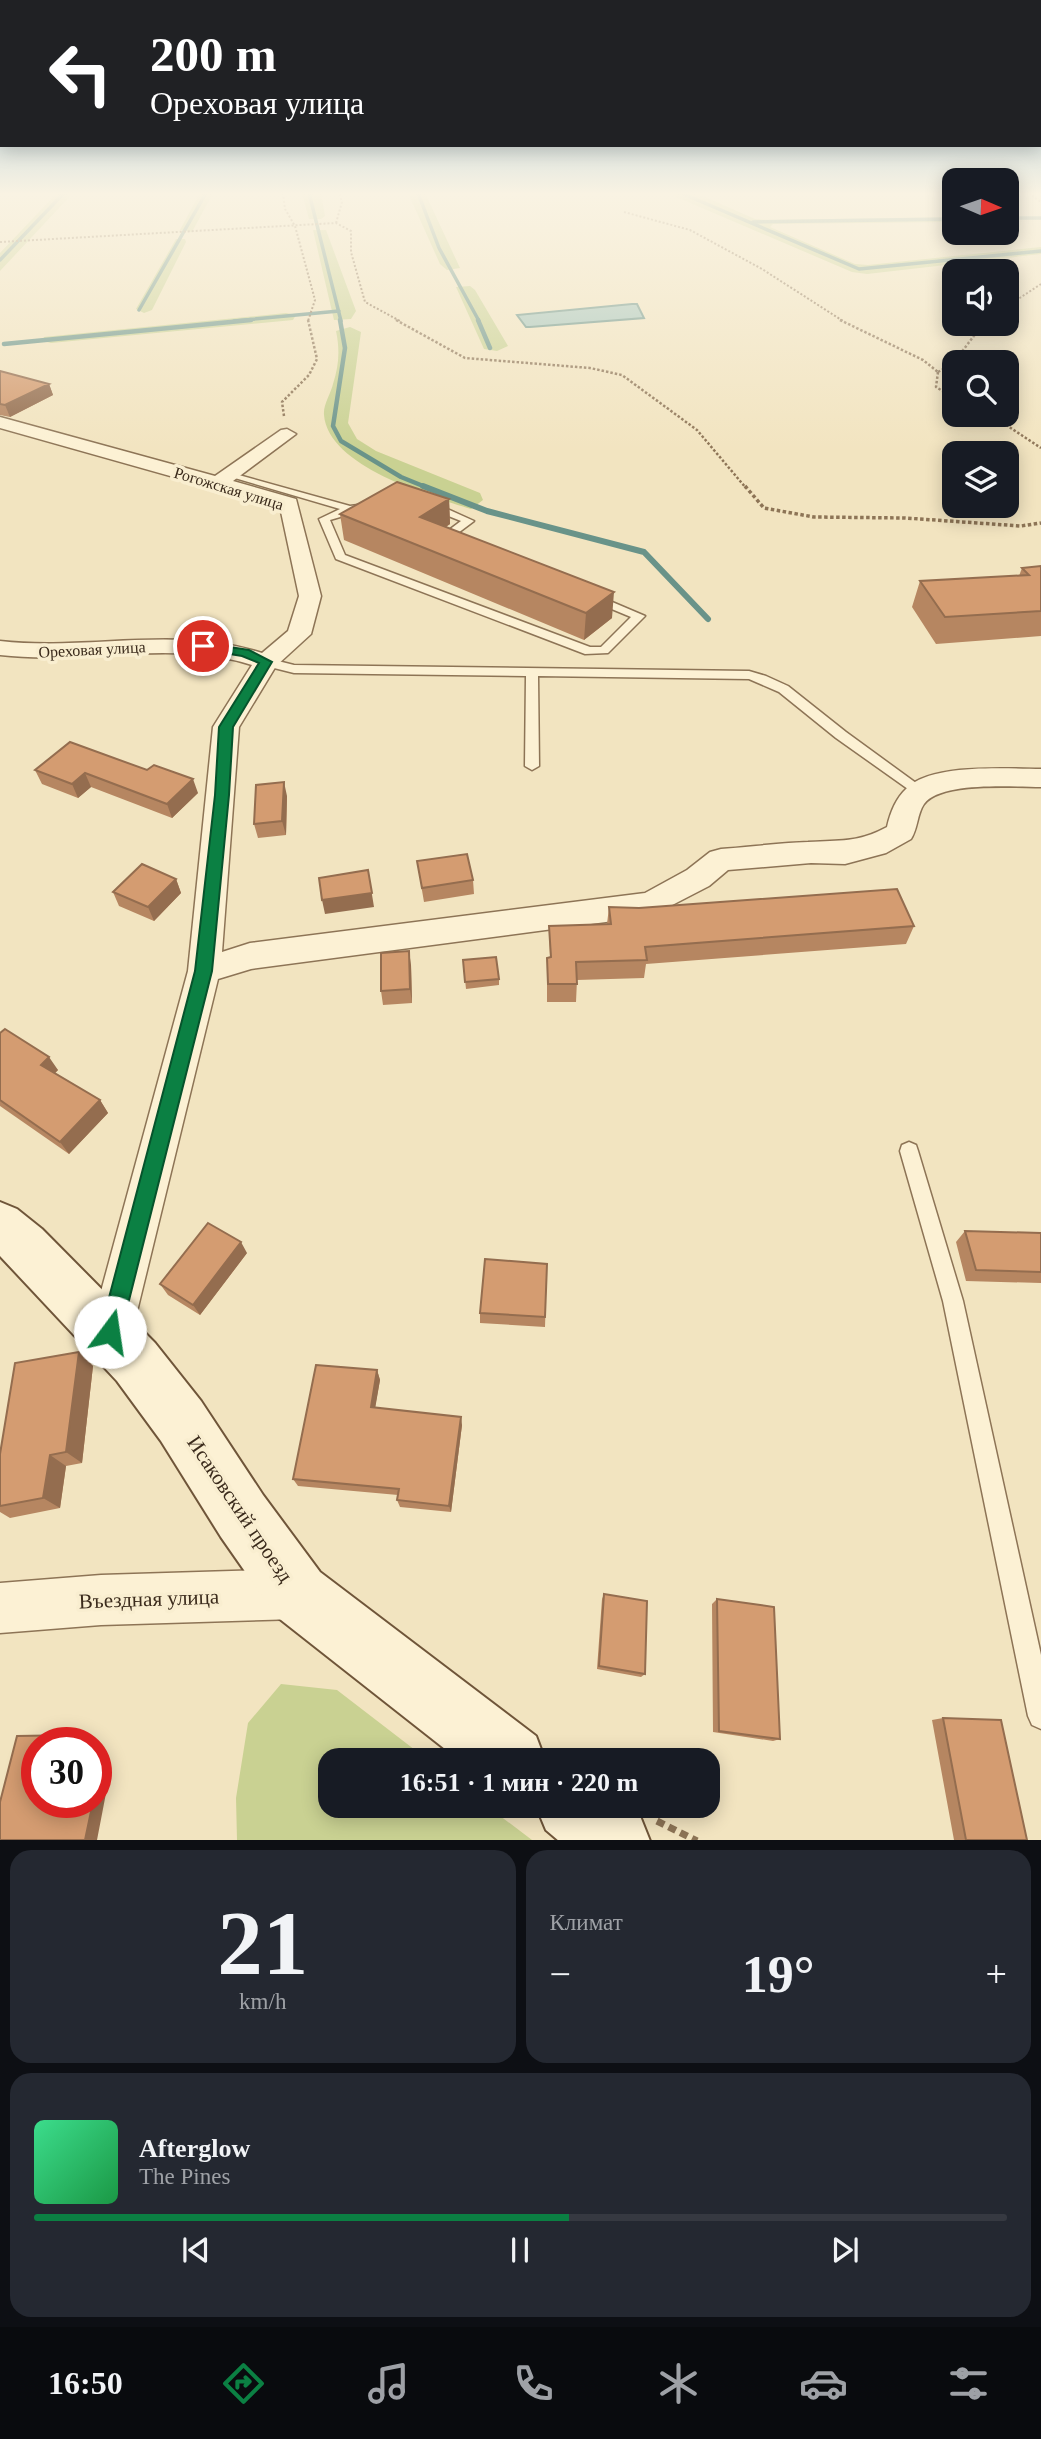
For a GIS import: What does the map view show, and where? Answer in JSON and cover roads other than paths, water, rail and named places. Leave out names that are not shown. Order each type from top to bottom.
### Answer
[{"type":"street","name":"Рогожская улица","points":[[0,422],[225,478],[289,503],[310,596],[299,634],[266,662]]},
{"type":"street","points":[[225,478],[287,434]]},
{"type":"street","name":"Ореховая улица","points":[[0,648],[42,652],[184,645],[244,652],[266,662]]},
{"type":"street","points":[[110,1332],[204,971],[222,795],[226,727],[266,662]]},
{"type":"street","points":[[204,971],[250,956],[651,904],[698,878],[721,860],[811,852],[845,853],[876,846],[901,832],[904,813],[920,792],[944,783],[1041,778]]},
{"type":"street","name":"Исаковский проезд","points":[[0,1225],[25,1246],[110,1332],[181,1420],[242,1516],[298,1594],[497,1748]]},
{"type":"street","name":"Въездная улица","points":[[0,1608],[101,1600],[298,1594]]},
{"type":"street","points":[[602,1818],[632,1829]]},
{"type":"lane","points":[[225,478],[350,509]]},
{"type":"lane","points":[[388,500],[350,509],[324,519],[341,557],[589,651],[604,650],[639,616],[587,595]]},
{"type":"lane","points":[[414,502],[426,503],[469,521],[446,536],[471,547]]},
{"type":"lane","points":[[266,662],[294,669],[735,675],[768,679],[783,686],[828,726],[920,792]]},
{"type":"lane","points":[[532,673],[532,766]]},
{"type":"lane","points":[[909,1151],[953,1301],[1041,1716]]},
{"type":"water","points":[[637,304],[644,318],[526,327],[517,315]]},
{"type":"waterway","points":[[139,310],[157,279]]},
{"type":"waterway","points":[[330,279],[339,311]]},
{"type":"waterway","points":[[456,279],[479,321]]},
{"type":"waterway","points":[[234,321],[339,311]]},
{"type":"waterway","points":[[339,311],[341,321]]},
{"type":"waterway","points":[[4,344],[251,320]]},
{"type":"waterway","points":[[340,320],[345,348],[333,426],[341,441],[401,477],[425,487]]},
{"type":"waterway","points":[[478,320],[490,348]]},
{"type":"waterway","points":[[425,487],[487,511],[644,552],[708,619]]}]
